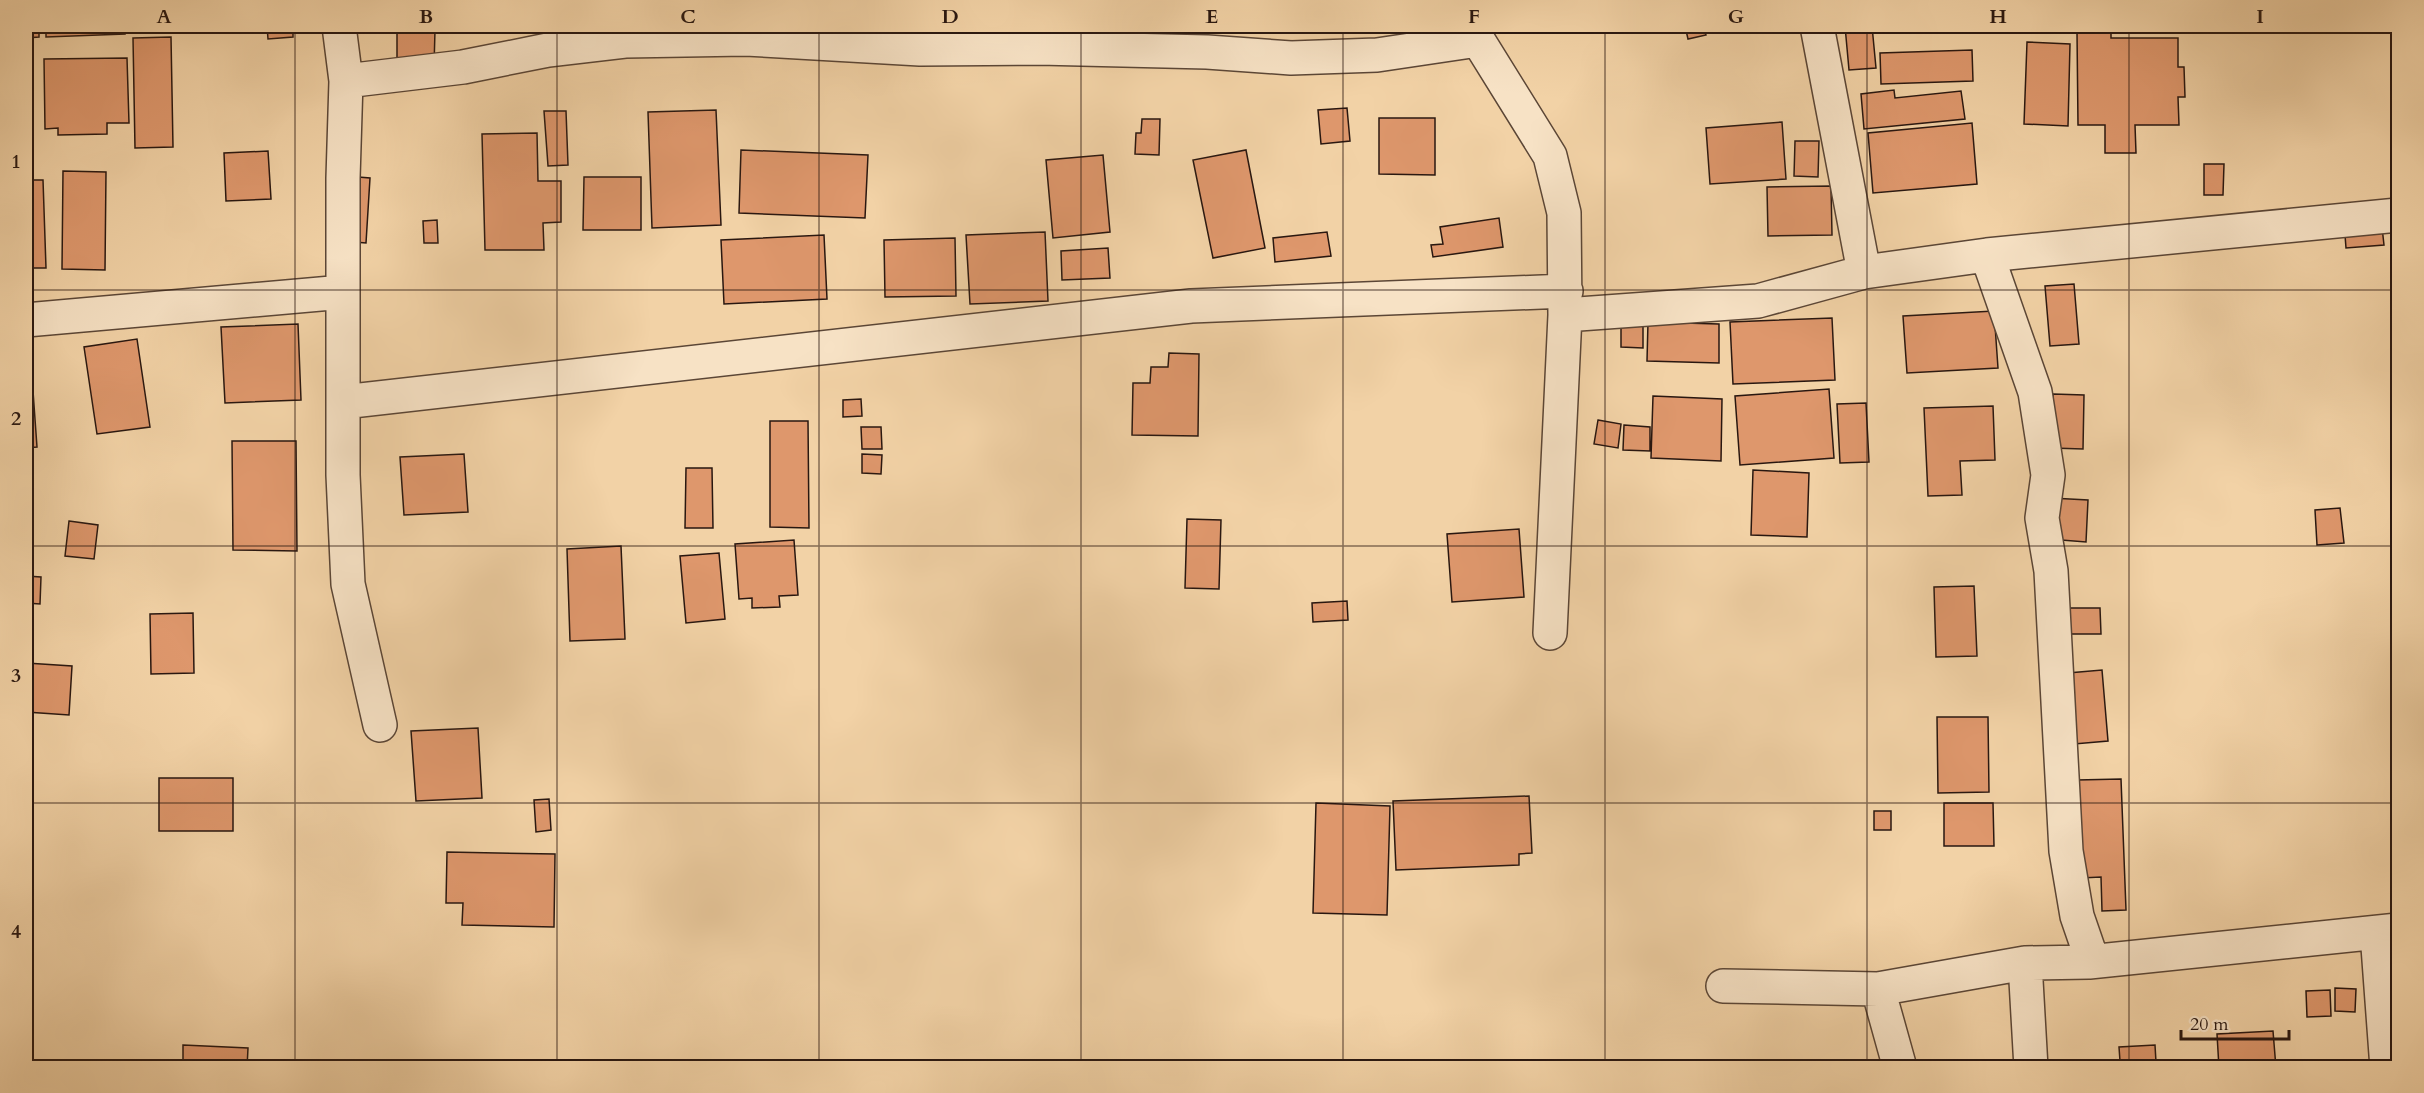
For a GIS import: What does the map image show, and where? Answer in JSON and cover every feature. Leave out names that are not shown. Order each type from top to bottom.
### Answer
[{"type":"street","points":[[339,26],[346,81],[343,475],[348,584],[380,725]]},
{"type":"street","points":[[1818,26],[1864,272]]},
{"type":"street","points":[[346,81],[462,67],[548,50],[625,41],[746,39],[920,49],[1038,37],[1291,58],[1377,55],[1477,33],[1550,156],[1564,213],[1566,303],[1550,633]]},
{"type":"street","points":[[343,402],[1191,306],[1758,301],[1864,272],[1987,255],[2398,215]]},
{"type":"street","points":[[1987,255],[2035,392],[2048,475],[2042,518],[2051,572],[2066,851],[2077,916],[2088,948],[2089,962]]},
{"type":"street","points":[[26,320],[343,292]]},
{"type":"street","points":[[1724,986],[1878,989],[2025,963],[2089,962],[2388,932],[2387,1068]]},
{"type":"street","points":[[2025,963],[2031,1068]]},
{"type":"street","points":[[1878,989],[1900,1068]]},
{"type":"building","points":[[26,26],[39,26],[39,37],[26,38]]},
{"type":"building","points":[[46,26],[124,26],[125,34],[46,37]]},
{"type":"building","points":[[267,26],[293,26],[293,37],[268,39]]},
{"type":"building","points":[[899,26],[961,26],[962,40],[899,35]]},
{"type":"building","points":[[1685,26],[1703,26],[1706,35],[1688,39]]},
{"type":"building","points":[[1845,26],[1872,26],[1876,68],[1849,70]]},
{"type":"building","points":[[2169,26],[2225,26],[2170,32]]},
{"type":"building","points":[[397,29],[435,30],[434,67],[397,66]]},
{"type":"building","points":[[2077,32],[2111,32],[2111,38],[2178,38],[2178,67],[2184,67],[2185,97],[2178,97],[2179,125],[2135,125],[2136,153],[2105,153],[2105,125],[2078,125]]},
{"type":"building","points":[[171,37],[173,147],[135,148],[133,38]]},
{"type":"building","points":[[2027,42],[2070,44],[2068,126],[2024,124]]},
{"type":"building","points":[[1972,50],[1973,81],[1881,84],[1880,53]]},
{"type":"building","points":[[127,58],[129,123],[107,123],[107,134],[58,135],[58,128],[45,129],[44,59]]},
{"type":"building","points":[[1894,90],[1895,98],[1961,91],[1965,119],[1864,129],[1861,94]]},
{"type":"building","points":[[1347,108],[1350,141],[1321,144],[1318,110]]},
{"type":"building","points":[[716,110],[721,225],[652,228],[648,112]]},
{"type":"building","points":[[544,111],[566,111],[568,165],[548,166]]},
{"type":"building","points":[[1379,118],[1435,118],[1435,175],[1379,174]]},
{"type":"building","points":[[1142,119],[1160,119],[1159,155],[1135,154],[1136,133],[1141,133]]},
{"type":"building","points":[[1782,122],[1786,179],[1710,184],[1706,128]]},
{"type":"building","points":[[1972,123],[1977,184],[1873,193],[1868,133]]},
{"type":"building","points":[[537,133],[538,181],[561,181],[561,222],[543,223],[544,250],[485,250],[482,134]]},
{"type":"building","points":[[1795,141],[1819,141],[1818,177],[1794,176]]},
{"type":"building","points":[[741,150],[868,155],[865,218],[739,213]]},
{"type":"building","points":[[1246,150],[1265,248],[1213,258],[1193,160]]},
{"type":"building","points":[[268,151],[271,199],[226,201],[224,153]]},
{"type":"building","points":[[1103,155],[1110,232],[1053,238],[1046,160]]},
{"type":"building","points":[[2204,164],[2224,164],[2223,195],[2204,195]]},
{"type":"building","points":[[63,171],[106,172],[105,270],[62,269]]},
{"type":"building","points":[[358,177],[370,178],[366,243],[354,242]]},
{"type":"building","points":[[584,177],[641,177],[641,230],[583,230]]},
{"type":"building","points":[[26,180],[43,180],[46,268],[26,268]]},
{"type":"building","points":[[1831,186],[1832,235],[1768,236],[1767,187]]},
{"type":"building","points":[[1499,218],[1503,247],[1433,257],[1431,245],[1443,244],[1440,227]]},
{"type":"building","points":[[2381,218],[2384,245],[2346,248],[2344,222]]},
{"type":"building","points":[[437,220],[438,243],[424,243],[423,221]]},
{"type":"building","points":[[1045,232],[1048,301],[970,304],[966,235]]},
{"type":"building","points":[[1327,232],[1331,256],[1275,262],[1273,238]]},
{"type":"building","points":[[824,235],[827,299],[724,304],[721,240]]},
{"type":"building","points":[[955,238],[956,296],[885,297],[884,240]]},
{"type":"building","points":[[1108,248],[1110,278],[1062,280],[1061,251]]},
{"type":"building","points":[[2074,284],[2079,344],[2050,346],[2045,286]]},
{"type":"building","points":[[1994,311],[1998,368],[1907,373],[1903,316]]},
{"type":"building","points":[[1832,318],[1835,380],[1733,384],[1730,322]]},
{"type":"building","points":[[1648,322],[1719,324],[1719,363],[1647,361]]},
{"type":"building","points":[[298,324],[301,400],[225,403],[221,327]]},
{"type":"building","points":[[1621,325],[1643,326],[1643,348],[1621,347]]},
{"type":"building","points":[[137,339],[150,427],[97,434],[84,347]]},
{"type":"building","points":[[30,349],[37,447],[26,448],[26,350]]},
{"type":"building","points":[[1169,353],[1199,354],[1198,436],[1132,435],[1133,383],[1150,383],[1151,367],[1168,367]]},
{"type":"building","points":[[1829,389],[1834,458],[1740,465],[1735,396]]},
{"type":"building","points":[[2053,394],[2084,395],[2083,449],[2052,448]]},
{"type":"building","points":[[1653,396],[1722,399],[1721,461],[1651,458]]},
{"type":"building","points":[[861,399],[862,416],[843,417],[843,400]]},
{"type":"building","points":[[1866,403],[1869,462],[1840,463],[1837,404]]},
{"type":"building","points":[[1993,406],[1995,460],[1960,461],[1962,495],[1928,496],[1924,408]]},
{"type":"building","points":[[1598,420],[1621,424],[1618,448],[1594,444]]},
{"type":"building","points":[[770,421],[808,421],[809,528],[770,527]]},
{"type":"building","points":[[1624,425],[1650,427],[1650,451],[1623,450]]},
{"type":"building","points":[[861,427],[881,427],[882,449],[862,449]]},
{"type":"building","points":[[232,441],[296,441],[297,551],[233,550]]},
{"type":"building","points":[[464,454],[468,512],[404,515],[400,457]]},
{"type":"building","points":[[862,454],[882,455],[881,474],[862,473]]},
{"type":"building","points":[[686,468],[712,468],[713,528],[685,528]]},
{"type":"building","points":[[1753,470],[1809,473],[1807,537],[1751,535]]},
{"type":"building","points":[[2051,498],[2088,500],[2086,542],[2049,539]]},
{"type":"building","points":[[2340,508],[2344,543],[2317,545],[2315,510]]},
{"type":"building","points":[[1187,519],[1221,520],[1219,589],[1185,588]]},
{"type":"building","points":[[69,521],[98,525],[94,559],[65,556]]},
{"type":"building","points":[[1519,529],[1524,597],[1452,602],[1447,534]]},
{"type":"building","points":[[794,540],[798,595],[779,596],[780,607],[752,608],[752,598],[739,599],[735,544]]},
{"type":"building","points":[[621,546],[625,639],[570,641],[567,549]]},
{"type":"building","points":[[719,553],[725,619],[686,623],[680,556]]},
{"type":"building","points":[[26,576],[41,577],[40,604],[26,603]]},
{"type":"building","points":[[1974,586],[1977,656],[1936,657],[1934,587]]},
{"type":"building","points":[[1347,601],[1348,620],[1313,622],[1312,603]]},
{"type":"building","points":[[2069,608],[2100,608],[2101,634],[2069,634]]},
{"type":"building","points":[[193,613],[194,673],[151,674],[150,614]]},
{"type":"building","points":[[26,663],[72,666],[69,715],[26,712]]},
{"type":"building","points":[[2102,670],[2108,741],[2074,744],[2068,673]]},
{"type":"building","points":[[1937,717],[1988,717],[1989,792],[1938,793]]},
{"type":"building","points":[[478,728],[482,798],[416,801],[411,731]]},
{"type":"building","points":[[159,778],[233,778],[233,831],[159,831]]},
{"type":"building","points":[[2121,779],[2126,910],[2102,911],[2101,877],[2081,878],[2077,780]]},
{"type":"building","points":[[1529,796],[1532,853],[1519,854],[1519,865],[1396,870],[1393,801]]},
{"type":"building","points":[[549,799],[551,830],[536,832],[534,800]]},
{"type":"building","points":[[1316,803],[1390,806],[1387,915],[1313,913]]},
{"type":"building","points":[[1944,803],[1993,803],[1994,846],[1944,846]]},
{"type":"building","points":[[1874,811],[1891,811],[1891,830],[1874,830]]},
{"type":"building","points":[[447,852],[555,854],[554,927],[462,925],[463,903],[446,903]]},
{"type":"building","points":[[2335,988],[2356,989],[2355,1012],[2335,1011]]},
{"type":"building","points":[[2330,990],[2331,1016],[2307,1017],[2306,991]]},
{"type":"building","points":[[2273,1031],[2276,1068],[2219,1068],[2217,1034]]},
{"type":"building","points":[[183,1045],[248,1048],[247,1068],[183,1068]]},
{"type":"building","points":[[2155,1045],[2156,1062],[2173,1062],[2173,1068],[2112,1068],[2111,1061],[2120,1061],[2119,1047]]}]
